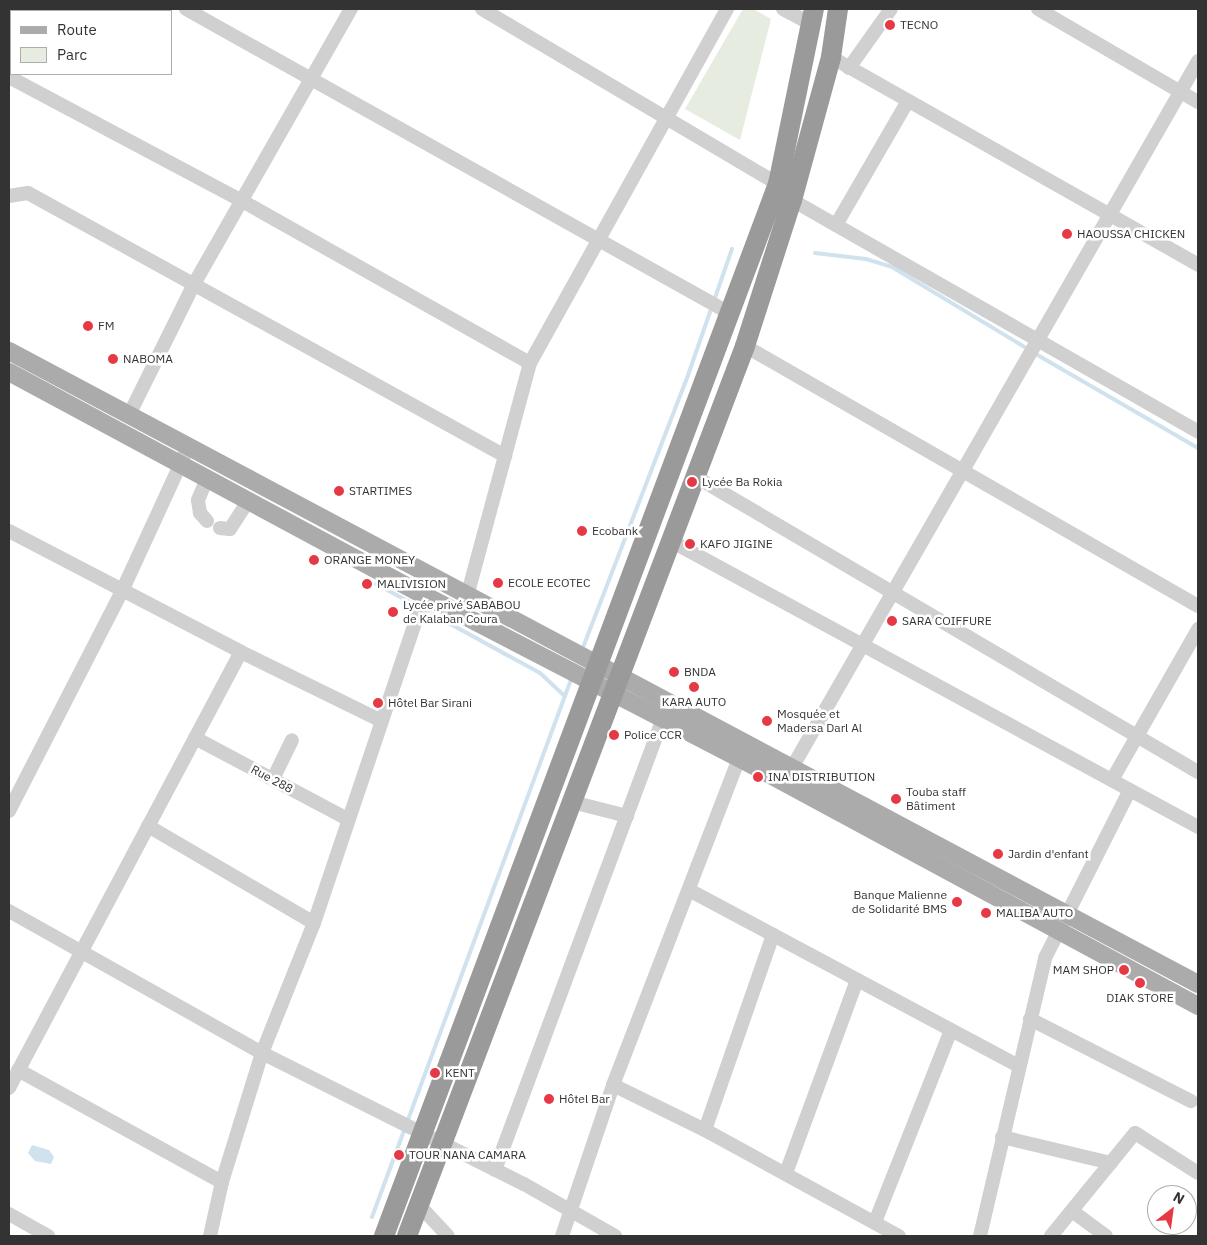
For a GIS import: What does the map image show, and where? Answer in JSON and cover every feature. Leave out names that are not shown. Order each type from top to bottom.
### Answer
[{"type":"highway","points":[[407,1236],[613,694],[622,676],[745,346],[792,200],[831,57],[838,9]]},
{"type":"highway","points":[[384,1236],[731,314],[778,184],[812,17]]},
{"type":"main road","points":[[9,351],[466,597],[594,674],[613,694],[1062,922],[1198,984]]},
{"type":"main road","points":[[9,372],[462,615],[594,674],[622,676],[793,766],[1062,922],[1198,1006]]},
{"type":"street","points":[[186,9],[312,77],[731,314]]},
{"type":"street","points":[[129,415],[194,284],[244,202],[351,9]]},
{"type":"street","points":[[482,9],[778,184],[792,200],[1198,432]]},
{"type":"street","points":[[462,615],[530,363],[727,9]]},
{"type":"street","points":[[783,9],[812,17]]},
{"type":"street","points":[[849,68],[891,9]]},
{"type":"street","points":[[1038,9],[1198,102]]},
{"type":"street","points":[[831,57],[1198,265]]},
{"type":"street","points":[[793,766],[1198,61]]},
{"type":"street","points":[[9,77],[244,202],[530,363]]},
{"type":"street","points":[[836,225],[908,101]]},
{"type":"street","points":[[9,196],[28,193],[505,456]]},
{"type":"street","points":[[745,346],[1198,606]]},
{"type":"street","points":[[9,812],[124,589],[188,448]]},
{"type":"street","points":[[696,477],[1198,772]]},
{"type":"street","points":[[207,479],[198,500],[200,513],[207,521]]},
{"type":"street","points":[[220,528],[230,529],[248,501]]},
{"type":"street","points":[[9,531],[124,589],[241,652],[380,720]]},
{"type":"street","points":[[671,541],[1198,827]]},
{"type":"street","points":[[210,1236],[222,1182],[262,1053],[314,923],[380,720],[430,578]]},
{"type":"street","points":[[1112,780],[1198,629]]},
{"type":"street","points":[[9,1088],[241,652]]},
{"type":"street","points":[[495,1170],[663,719]]},
{"type":"street","name":"Rue 288","points":[[195,738],[348,820]]},
{"type":"street","points":[[273,779],[292,740]]},
{"type":"street","points":[[562,1236],[572,1213],[613,1085],[740,758]]},
{"type":"street","points":[[980,1236],[1018,1066],[1045,958],[1130,790]]},
{"type":"street","points":[[572,802],[627,816]]},
{"type":"street","points":[[148,826],[314,923]]},
{"type":"street","points":[[689,890],[1018,1066]]},
{"type":"street","points":[[9,910],[262,1053],[495,1170],[615,1236]]},
{"type":"street","points":[[705,1130],[773,935]]},
{"type":"street","points":[[786,1173],[857,980]]},
{"type":"street","points":[[1030,1019],[1191,1101]]},
{"type":"street","points":[[875,1222],[951,1030]]},
{"type":"street","points":[[18,1070],[222,1182]]},
{"type":"street","points":[[613,1085],[705,1130],[899,1236]]},
{"type":"street","points":[[1051,1236],[1135,1133],[1198,1173]]},
{"type":"street","points":[[1002,1138],[1110,1163]]},
{"type":"street","points":[[419,1205],[448,1236]]},
{"type":"street","points":[[1072,1211],[1106,1236]]},
{"type":"street","points":[[9,1214],[48,1236]]},
{"type":"green space","points":[[743,9],[753,9],[771,19],[740,140],[685,109]]},
{"type":"water","points":[[32,1145],[49,1150],[54,1157],[51,1164],[35,1161],[28,1153]]},
{"type":"waterway","points":[[582,650],[686,381],[732,249]]},
{"type":"waterway","points":[[815,253],[866,259],[892,267],[1028,349]]},
{"type":"waterway","points":[[1034,353],[1198,448]]},
{"type":"waterway","points":[[376,584],[417,606]]},
{"type":"waterway","points":[[423,609],[540,673],[565,696]]},
{"type":"waterway","points":[[372,1217],[572,677]]},
{"type":"place","name":"TECNO","points":[[890,25]]},
{"type":"place","name":"HAOUSSA CHICKEN","points":[[1067,234]]},
{"type":"place","name":"FM","points":[[88,326]]},
{"type":"place","name":"NABOMA","points":[[113,359]]},
{"type":"place","name":"Lycée Ba Rokia","points":[[692,482]]},
{"type":"place","name":"STARTIMES","points":[[339,491]]},
{"type":"place","name":"Ecobank","points":[[582,531]]},
{"type":"place","name":"KAFO JIGINE","points":[[690,544]]},
{"type":"place","name":"ORANGE MONEY","points":[[314,560]]},
{"type":"place","name":"ECOLE ECOTEC","points":[[498,583]]},
{"type":"place","name":"MALIVISION","points":[[367,584]]},
{"type":"place","name":"Lycée privé SABABOU de Kalaban Coura","points":[[393,612]]},
{"type":"place","name":"SARA COIFFURE","points":[[892,621]]},
{"type":"place","name":"BNDA","points":[[674,672]]},
{"type":"place","name":"KARA AUTO","points":[[694,687]]},
{"type":"place","name":"Hôtel Bar Sirani","points":[[378,703]]},
{"type":"place","name":"Mosquée et Madersa Darl Al","points":[[767,721]]},
{"type":"place","name":"Police CCR","points":[[614,735]]},
{"type":"place","name":"INA DISTRIBUTION","points":[[758,777]]},
{"type":"place","name":"Touba staff Bâtiment","points":[[896,799]]},
{"type":"place","name":"Jardin d'enfant","points":[[998,854]]},
{"type":"place","name":"Banque Malienne de Solidarité BMS","points":[[957,902]]},
{"type":"place","name":"MALIBA AUTO","points":[[986,913]]},
{"type":"place","name":"MAM SHOP","points":[[1124,970]]},
{"type":"place","name":"DIAK STORE","points":[[1140,983]]},
{"type":"place","name":"KENT","points":[[435,1073]]},
{"type":"place","name":"Hôtel Bar","points":[[549,1099]]},
{"type":"place","name":"TOUR NANA CAMARA","points":[[399,1155]]}]
